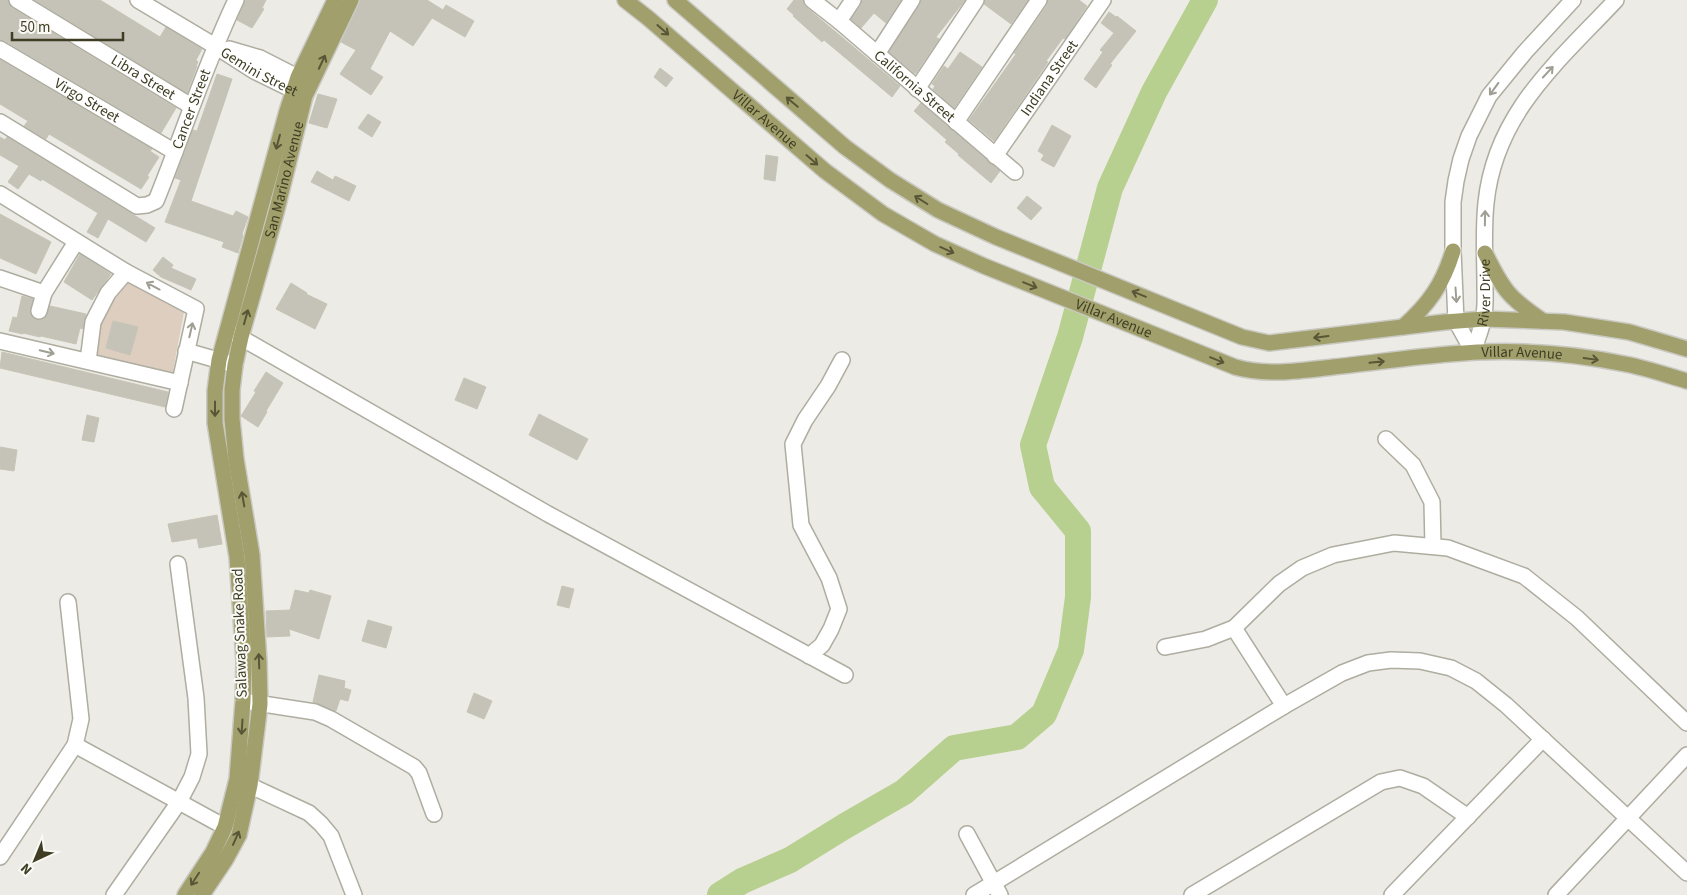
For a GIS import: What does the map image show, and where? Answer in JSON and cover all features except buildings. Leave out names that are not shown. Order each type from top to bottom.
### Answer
[{"type":"main road","name":"San Marino Avenue","points":[[235,365],[276,213],[302,87],[335,0]]},
{"type":"main road","name":"San Marino Avenue","points":[[219,360],[287,111],[351,0]]},
{"type":"main road","name":"Villar Avenue","points":[[625,0],[825,172],[883,214],[935,244],[984,266],[1234,367],[1266,373],[1294,372],[1448,354],[1498,352],[1560,354],[1624,363],[1687,381]]},
{"type":"main road","name":"Villar Avenue","points":[[675,0],[845,147],[890,180],[938,210],[996,237],[1242,337],[1269,343],[1456,320],[1484,319],[1564,322],[1629,332],[1687,349]]},
{"type":"main road","points":[[259,212],[276,213]]},
{"type":"main road","points":[[1403,327],[1435,293],[1445,274],[1453,251]]},
{"type":"main road","points":[[1485,253],[1507,293],[1517,303],[1543,321]]},
{"type":"main road","name":"Salawag Snake Road","points":[[202,895],[226,860],[239,835],[243,782],[244,662],[237,557],[215,423],[215,391],[219,360]]},
{"type":"main road","name":"Salawag Snake Road","points":[[184,895],[213,852],[243,782],[260,704],[252,555],[236,459],[232,420],[232,390],[235,365]]},
{"type":"street","name":"Libra Street","points":[[18,0],[191,106]]},
{"type":"street","name":"Gemini Street","points":[[138,0],[216,46],[260,58],[302,87]]},
{"type":"street","name":"Cancer Street","points":[[0,122],[137,206],[147,205],[156,200],[191,106],[236,0]]},
{"type":"street","name":"California Street","points":[[812,0],[1015,172]]},
{"type":"street","points":[[839,21],[853,0]]},
{"type":"street","points":[[877,54],[912,0]]},
{"type":"street","points":[[917,89],[976,0]]},
{"type":"street","points":[[956,122],[1039,0]]},
{"type":"street","name":"Indiana Street","points":[[995,156],[1103,0]]},
{"type":"street","name":"River Drive","points":[[1472,352],[1456,320],[1453,202],[1456,181],[1469,136],[1489,96],[1503,76],[1573,0]]},
{"type":"street","name":"River Drive","points":[[1472,352],[1484,319],[1486,204],[1488,184],[1497,150],[1505,132],[1523,102],[1616,0]]},
{"type":"street","name":"Virgo Street","points":[[0,49],[175,152]]},
{"type":"street","points":[[0,194],[126,272],[196,309],[174,409]]},
{"type":"street","points":[[39,311],[44,292],[76,242]]},
{"type":"street","points":[[88,361],[93,322],[108,293],[126,272]]},
{"type":"street","points":[[0,278],[44,292]]},
{"type":"street","points":[[227,330],[548,514],[845,675]]},
{"type":"street","points":[[0,341],[180,383]]},
{"type":"street","points":[[186,351],[235,365]]},
{"type":"street","points":[[810,656],[822,645],[831,629],[838,609],[829,578],[801,525],[793,444],[805,420],[828,386],[842,360]]},
{"type":"street","points":[[1386,439],[1413,465],[1432,502],[1433,546]]},
{"type":"street","points":[[1165,647],[1206,639],[1234,628],[1279,584],[1302,568],[1333,555],[1394,543],[1448,548],[1524,576],[1577,618],[1687,723]]},
{"type":"street","points":[[114,895],[179,802],[192,777],[199,754],[196,698],[178,564]]},
{"type":"street","points":[[0,857],[75,745],[81,719],[68,602]]},
{"type":"street","points":[[1234,628],[1284,706]]},
{"type":"street","points":[[974,895],[996,889],[1284,706],[1342,673],[1368,663],[1391,660],[1420,661],[1451,668],[1476,681],[1506,705],[1687,873]]},
{"type":"street","points":[[243,701],[315,712],[331,719],[414,767],[419,773],[434,814]]},
{"type":"street","points":[[1392,895],[1543,739]]},
{"type":"street","points":[[75,745],[225,827]]},
{"type":"street","points":[[1556,895],[1687,755]]},
{"type":"street","points":[[1192,895],[1381,782],[1400,778],[1423,786],[1468,817]]},
{"type":"street","points":[[243,782],[309,813],[321,824],[331,836],[354,895]]},
{"type":"street","points":[[966,834],[996,889]]},
{"type":"shaded area","points":[[128,281],[184,312],[172,376],[93,357],[103,315]]},
{"type":"waterway","points":[[720,895],[742,881],[790,860],[904,792],[954,748],[1017,737],[1044,714],[1071,650],[1078,597],[1078,531],[1042,487],[1033,445],[1070,337],[1110,188],[1154,92],[1205,0]]}]
